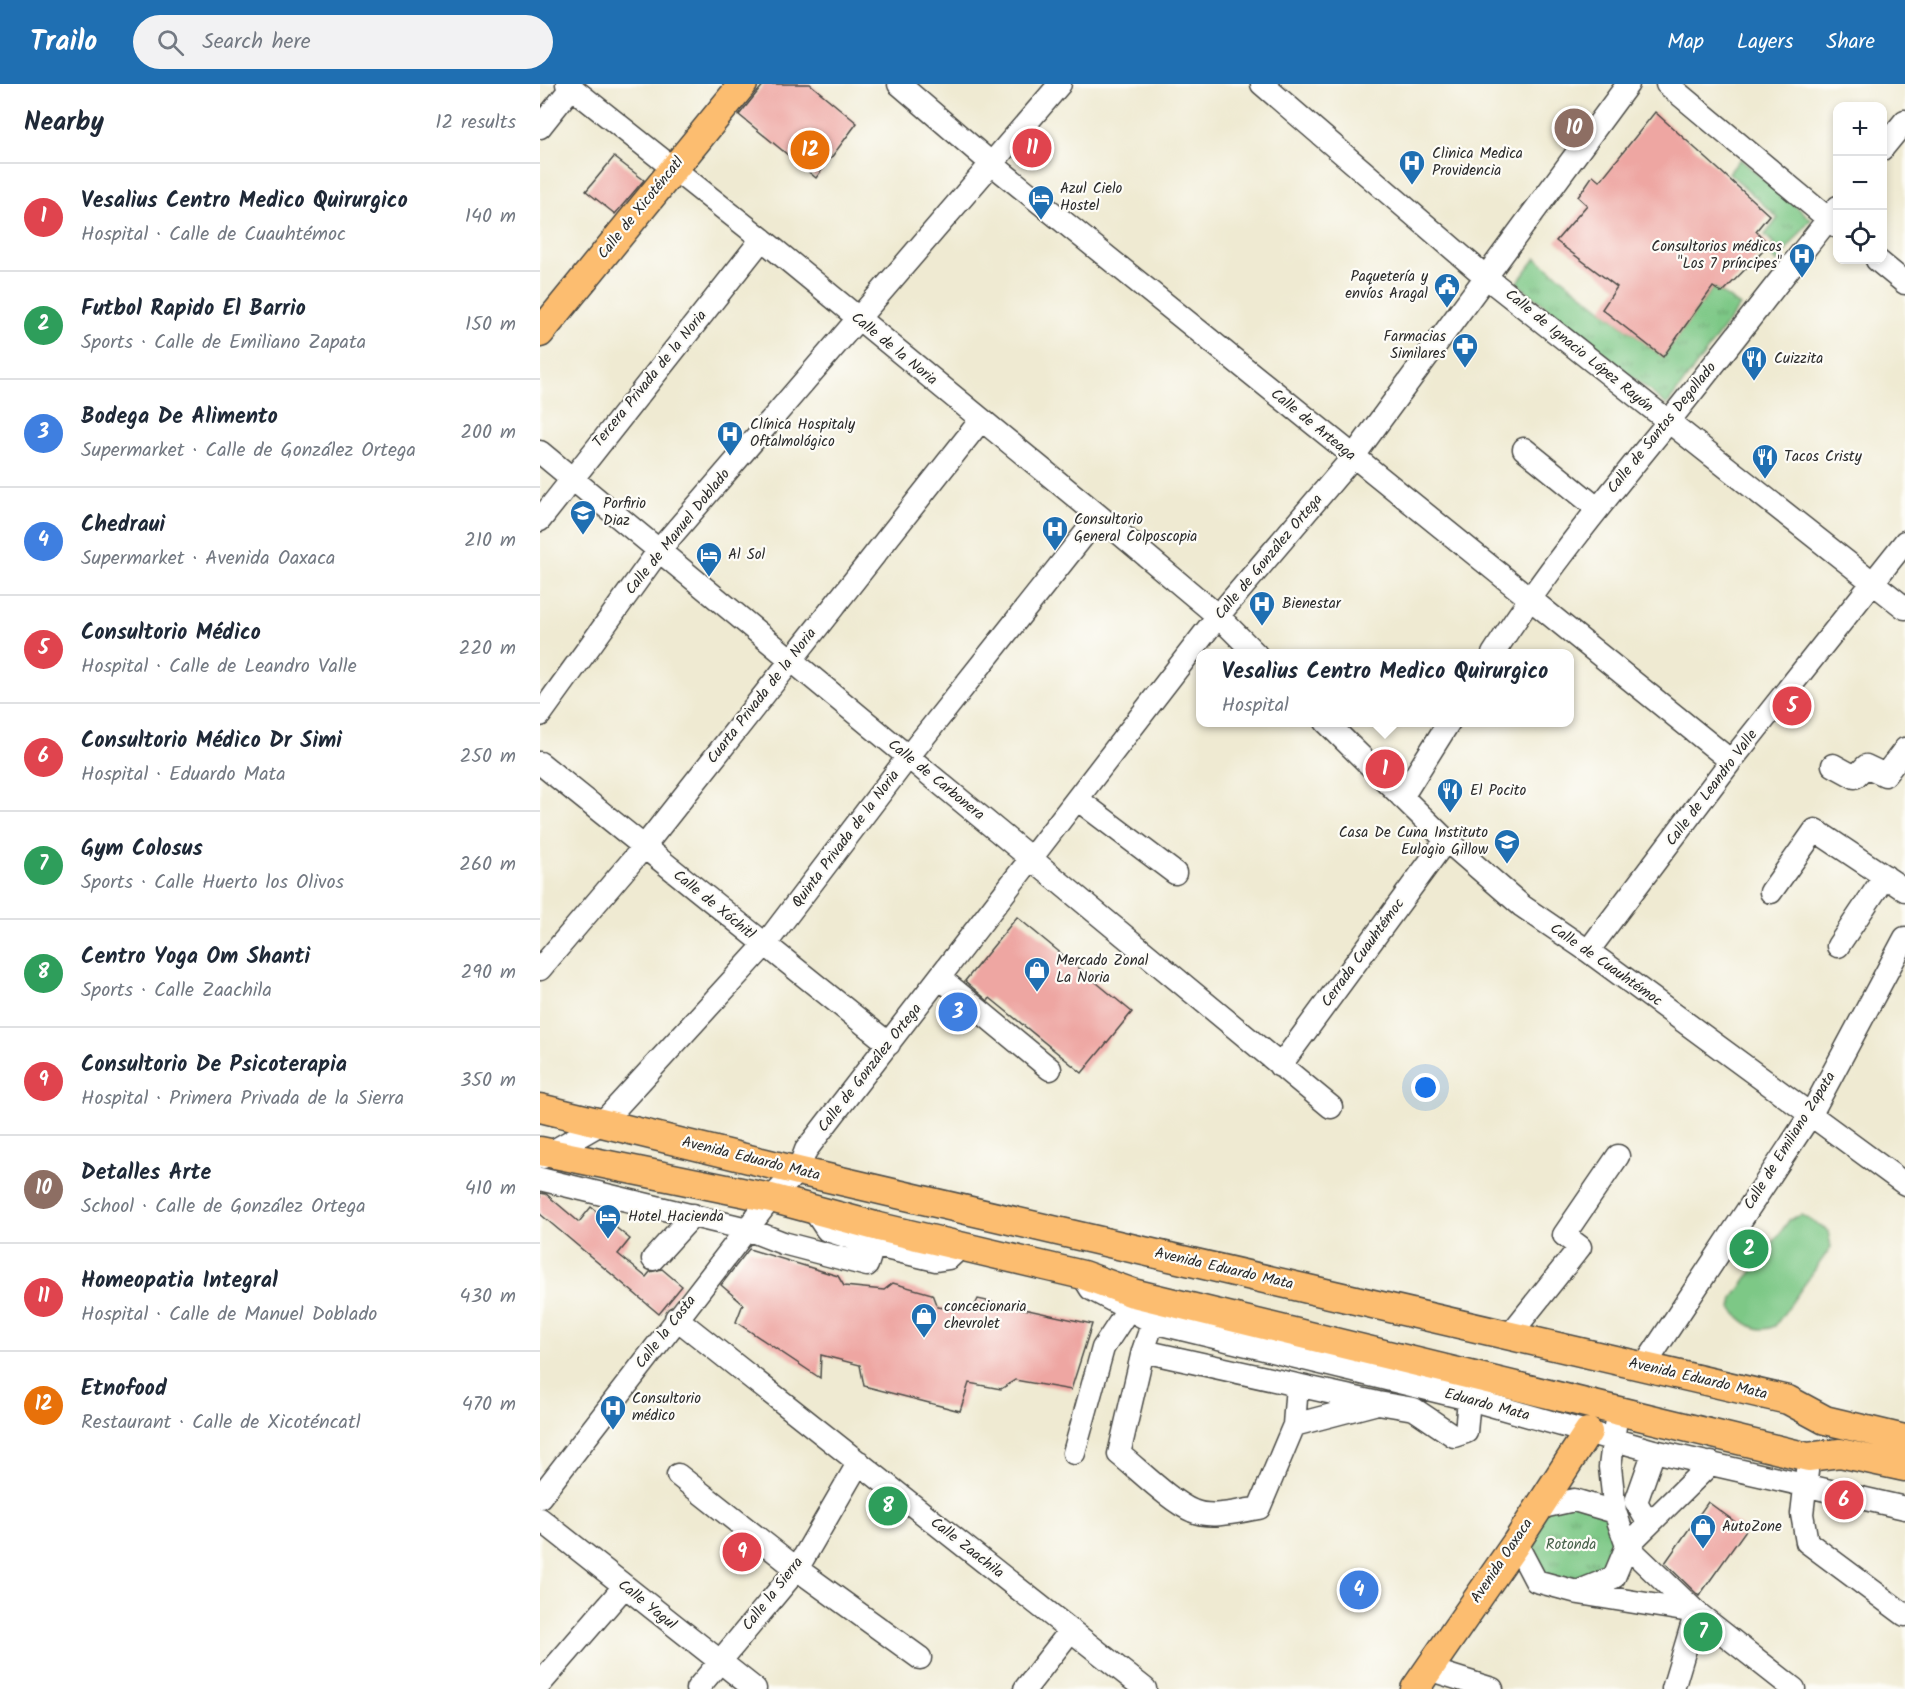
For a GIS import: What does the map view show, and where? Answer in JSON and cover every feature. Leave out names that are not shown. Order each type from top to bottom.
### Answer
[{"type":"main road","name":"Calle de Xicoténcatl","points":[[540,333],[673,167],[743,84]]},
{"type":"main road","name":"Avenida Eduardo Mata","points":[[540,1108],[798,1171],[1788,1400],[1825,1420],[1905,1439]]},
{"type":"main road","points":[[542,1161],[771,1198],[813,1209],[876,1236],[962,1246],[1083,1275],[1131,1301],[1619,1410],[1808,1457],[1840,1453],[1905,1467]]},
{"type":"main road","points":[[1131,1301],[1140,1268],[1149,1262],[1165,1263],[1226,1279],[1253,1276]]},
{"type":"main road","name":"Avenida Oaxaca","points":[[1421,1679],[1538,1508],[1600,1435]]},
{"type":"street","name":"Calle de Arteaga","points":[[899,84],[992,164],[1731,761]]},
{"type":"street","name":"Calle de Manuel Doblado","points":[[540,715],[660,549],[1060,84]]},
{"type":"street","name":"Calle de Ignacio López Rayón","points":[[1262,84],[1487,278],[1668,422],[1874,581],[1905,608]]},
{"type":"street","name":"Calle de González Ortega","points":[[798,1171],[806,1149],[1218,616],[1353,457],[1628,84]]},
{"type":"street","points":[[1667,84],[1833,216]]},
{"type":"street","name":"Calle de la Noria","points":[[569,86],[762,239],[1218,616]]},
{"type":"street","points":[[540,127],[569,86]]},
{"type":"street","points":[[1887,143],[1905,121]]},
{"type":"street","name":"Calle de Santos Degollado","points":[[1496,649],[1528,598],[1597,508],[1833,218]]},
{"type":"street","name":"Tercera Privada de la Noria","points":[[540,520],[762,239]]},
{"type":"street","points":[[1882,264],[1905,283]]},
{"type":"street","name":"Cuarta Privada de la Noria","points":[[540,969],[643,848],[981,420]]},
{"type":"street","points":[[1524,450],[1597,508]]},
{"type":"street","name":"Calle de Carbonera","points":[[540,452],[660,549],[1331,1107]]},
{"type":"street","name":"Quinta Privada de la Noria","points":[[542,1161],[602,1123],[764,946],[908,757],[1099,516]]},
{"type":"street","name":"Calle de Leandro Valle","points":[[1588,951],[1731,761],[1905,542]]},
{"type":"street","points":[[1218,616],[1251,649]]},
{"type":"street","name":"Calle de Cuauhtémoc","points":[[1330,727],[1446,840],[1522,906],[1588,951],[1905,1184]]},
{"type":"street","points":[[1402,797],[1446,727]]},
{"type":"street","points":[[1833,765],[1855,777],[1866,766],[1885,775],[1905,749]]},
{"type":"street","name":"Calle de Xóchitl","points":[[540,763],[764,946],[889,1044]]},
{"type":"street","points":[[1077,799],[1175,873]]},
{"type":"street","points":[[1771,892],[1815,830],[1905,890]]},
{"type":"street","name":"Cerrada Cuauhtémoc","points":[[1280,1066],[1446,840]]},
{"type":"street","points":[[1838,946],[1885,876]]},
{"type":"street","name":"Calle de Emiliano Zapata","points":[[1643,1368],[1811,1114],[1905,938]]},
{"type":"street","points":[[940,978],[1050,1069]]},
{"type":"street","points":[[1509,1336],[1580,1247],[1564,1235],[1618,1156]]},
{"type":"street","points":[[542,1161],[693,1215],[747,1229],[783,1243],[867,1265],[876,1236]]},
{"type":"street","name":"Calle la Costa","points":[[540,1497],[676,1318],[771,1198],[798,1171]]},
{"type":"street","points":[[653,1259],[693,1215]]},
{"type":"street","points":[[1074,1453],[1103,1348],[1131,1301]]},
{"type":"street","name":"Eduardo Mata","points":[[1131,1301],[1153,1322],[1417,1398],[1469,1399],[1654,1451],[1905,1508]]},
{"type":"street","name":"Calle Zaachila","points":[[676,1318],[1145,1689]]},
{"type":"street","points":[[1153,1322],[1143,1351],[1119,1454],[1192,1511],[1219,1513],[1259,1508],[1294,1425],[1297,1385]]},
{"type":"street","points":[[1143,1351],[1378,1403]]},
{"type":"street","points":[[1294,1425],[1378,1403],[1417,1398],[1454,1436],[1466,1432],[1469,1399]]},
{"type":"street","points":[[1788,1400],[1905,1427]]},
{"type":"street","points":[[1619,1410],[1600,1435],[1611,1467],[1615,1512],[1627,1546],[1696,1612],[1794,1689]]},
{"type":"street","points":[[1649,1524],[1636,1502],[1654,1451]]},
{"type":"street","points":[[1905,1479],[1808,1457],[1802,1514],[1808,1542],[1905,1615]]},
{"type":"street","name":"Calle la Sierra","points":[[697,1689],[797,1569],[859,1462]]},
{"type":"street","points":[[1577,1592],[1614,1577],[1627,1546],[1710,1463]]},
{"type":"street","points":[[678,1475],[797,1569],[920,1658]]},
{"type":"street","points":[[1538,1508],[1574,1500],[1615,1512]]},
{"type":"street","name":"Calle Yagul","points":[[540,1519],[755,1689]]},
{"type":"street","points":[[1516,1543],[1536,1581],[1577,1592],[1696,1612]]},
{"type":"street","points":[[540,1684],[624,1587]]},
{"type":"street","points":[[1673,1689],[1696,1612]]},
{"type":"street","points":[[1025,1689],[1071,1630]]},
{"type":"street","points":[[1421,1679],[1492,1689]]},
{"type":"green space","points":[[1740,159],[1811,219],[1777,262],[1767,253],[1774,244],[1765,235],[1778,218],[1729,173]]},
{"type":"green space","points":[[1536,258],[1663,357],[1713,287],[1740,306],[1667,405],[1517,283]]},
{"type":"green space","points":[[1802,1215],[1828,1231],[1831,1247],[1775,1326],[1762,1329],[1750,1326],[1731,1308],[1733,1298],[1790,1219]]},
{"type":"green space","name":"Rotonda","points":[[1574,1501],[1612,1516],[1623,1545],[1613,1575],[1579,1591],[1537,1579],[1518,1542],[1540,1510]]},
{"type":"building","points":[[764,84],[810,84],[857,123],[816,178],[739,115]]},
{"type":"building","points":[[1655,112],[1769,215],[1756,231],[1769,245],[1722,293],[1713,287],[1663,357],[1602,309],[1617,287],[1556,241],[1587,205],[1578,197],[1593,175],[1600,181]]},
{"type":"building","points":[[614,157],[644,180],[615,214],[586,191]]},
{"type":"building","name":"Mercado Zonal La Noria","points":[[1017,917],[1132,1012],[1082,1073],[990,998],[988,1001],[965,981]]},
{"type":"building","points":[[540,1193],[546,1194],[579,1222],[591,1207],[630,1239],[618,1254],[646,1277],[650,1272],[662,1269],[682,1286],[659,1314],[540,1214]]},
{"type":"building","name":"concecionaria chevrolet","points":[[749,1249],[838,1276],[844,1286],[884,1290],[893,1283],[932,1294],[937,1307],[972,1311],[978,1299],[1092,1324],[1071,1390],[1015,1380],[1001,1389],[969,1383],[960,1411],[864,1386],[860,1365],[821,1355],[820,1378],[736,1322],[743,1304],[721,1285]]},
{"type":"building","name":"AutoZone","points":[[1708,1502],[1746,1530],[1699,1596],[1665,1563]]},
{"type":"place","name":"Detalles Arte","points":[[1574,128]]},
{"type":"place","name":"Homeopatia Integral","points":[[1032,148]]},
{"type":"place","name":"Etnofood","points":[[810,150]]},
{"type":"place","name":"Clinica Medica Providencia","points":[[1412,186]]},
{"type":"place","name":"Azul Cielo Hostel","points":[[1041,221]]},
{"type":"place","name":"Consultorios médicos \"Los 7 príncipes\"","points":[[1802,279]]},
{"type":"place","name":"Paquetería y envíos Aragal","points":[[1447,309]]},
{"type":"place","name":"Farmacias Similares","points":[[1465,369]]},
{"type":"place","name":"Cuizzita","points":[[1754,382]]},
{"type":"place","name":"Clínica Hospitaly Oftalmológico","points":[[730,457]]},
{"type":"place","name":"Tacos Cristy","points":[[1765,480]]},
{"type":"place","name":"Porfirio Diaz","points":[[583,536]]},
{"type":"place","name":"Consultorio General Colposcopia","points":[[1055,552]]},
{"type":"place","name":"Al Sol","points":[[709,578]]},
{"type":"place","name":"Bienestar","points":[[1262,627]]},
{"type":"place","name":"Consultorio Médico","points":[[1792,706]]},
{"type":"place","name":"Vesalius Centro Medico Quirurgico","points":[[1385,769]]},
{"type":"place","name":"El Pocito","points":[[1450,814]]},
{"type":"place","name":"Casa De Cuna Instituto Eulogio Gillow","points":[[1507,865]]},
{"type":"place","name":"Mercado Zonal La Noria","points":[[1037,993]]},
{"type":"place","name":"Bodega De Alimento","points":[[958,1012]]},
{"type":"place","name":"Hotel Hacienda","points":[[608,1240]]},
{"type":"place","name":"Futbol Rapido El Barrio","points":[[1749,1249]]},
{"type":"place","name":"concecionaria chevrolet","points":[[924,1339]]},
{"type":"place","name":"Consultorio médico","points":[[613,1431]]},
{"type":"place","name":"Consultorio Médico Dr Simi","points":[[1844,1500]]},
{"type":"place","name":"Centro Yoga Om Shanti","points":[[888,1506]]},
{"type":"place","name":"AutoZone","points":[[1703,1550]]},
{"type":"place","name":"Consultorio De Psicoterapia","points":[[742,1552]]},
{"type":"place","name":"Chedraui","points":[[1359,1590]]},
{"type":"place","name":"Gym Colosus","points":[[1703,1632]]}]
